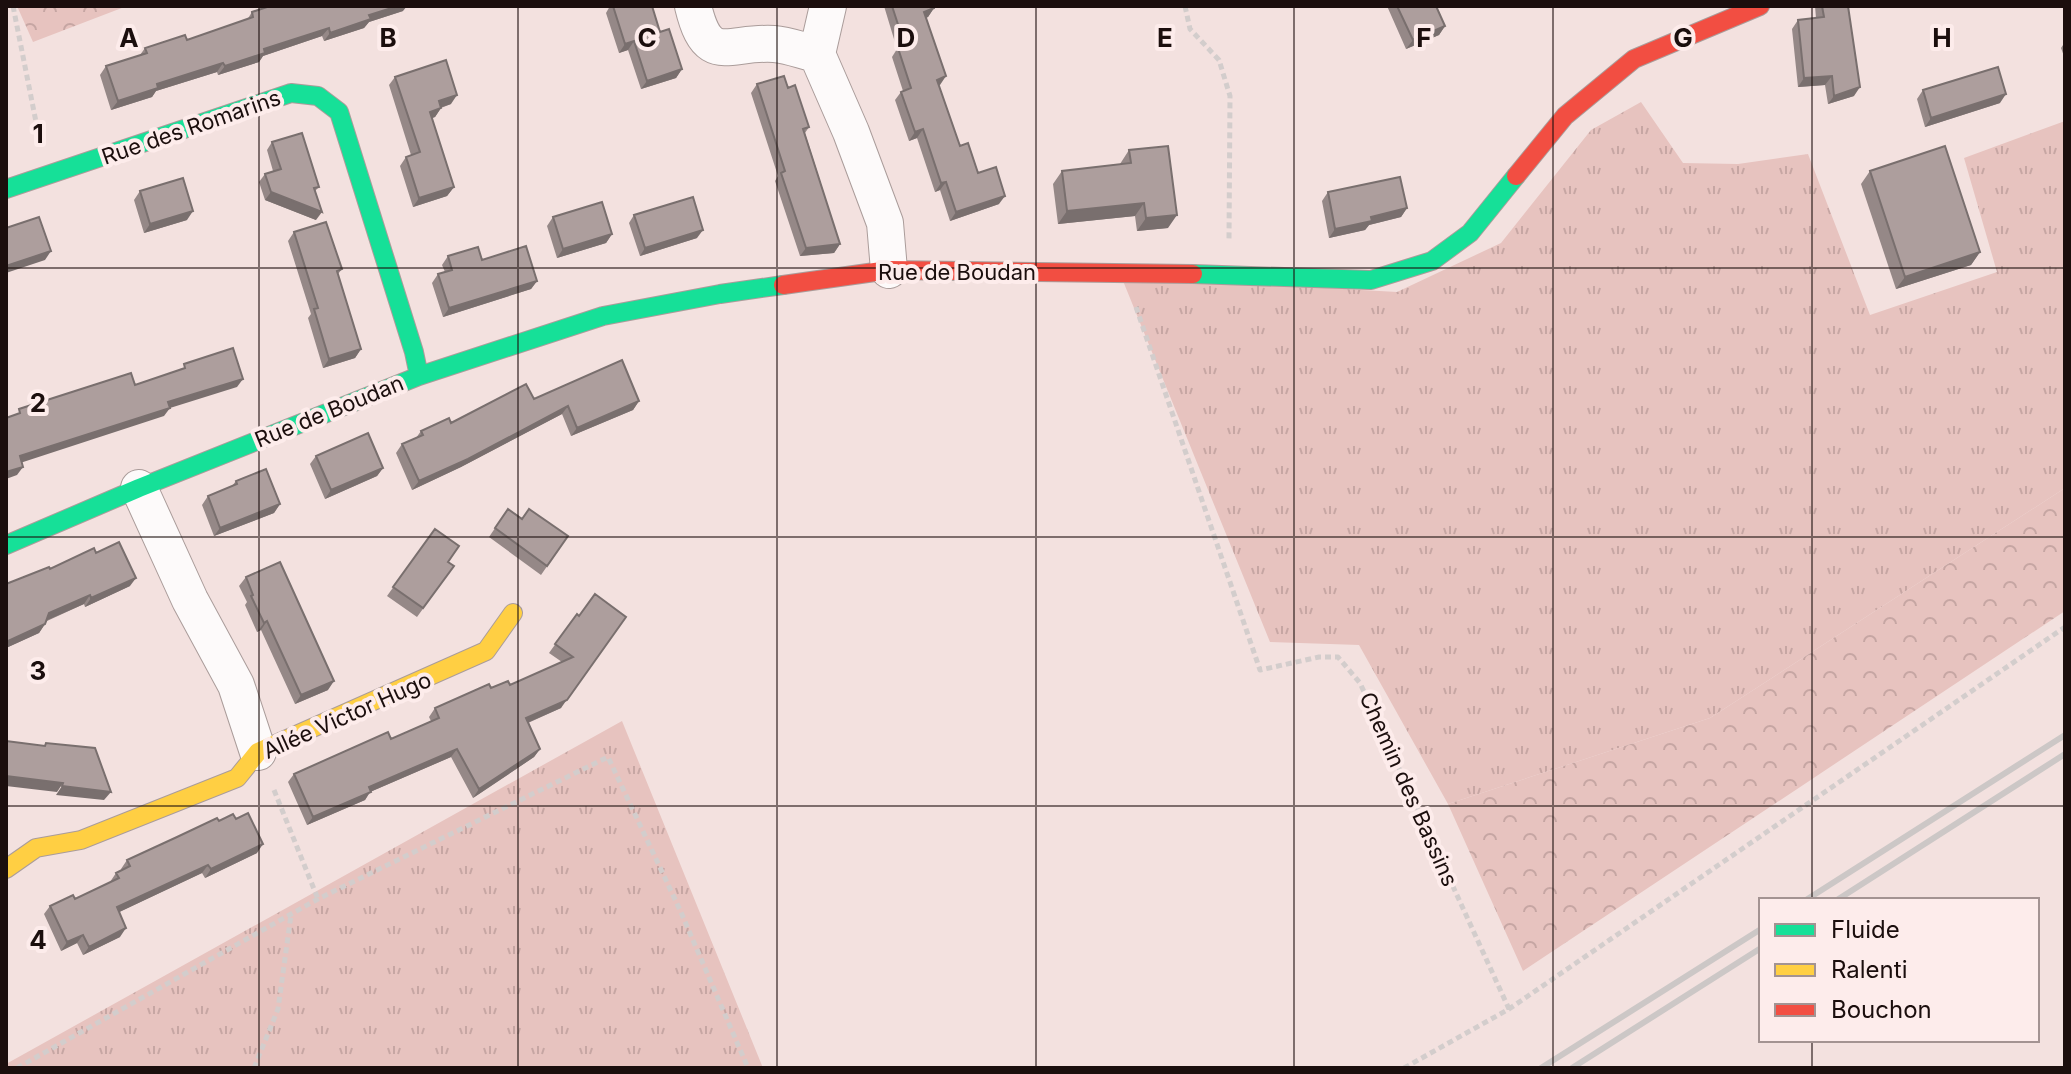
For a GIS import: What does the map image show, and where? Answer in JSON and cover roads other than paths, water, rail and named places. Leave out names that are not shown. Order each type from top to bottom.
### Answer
[{"type":"street","points":[[693,6],[697,25],[705,40],[721,48],[775,44],[817,54]]},
{"type":"street","points":[[828,6],[817,54],[851,132],[885,223],[889,270]]},
{"type":"street","name":"Rue de Boudan","points":[[6,545],[419,376],[603,316],[720,294],[889,270],[1124,272],[1371,280],[1432,261],[1470,233],[1565,116],[1634,59],[1760,6]]},
{"type":"street","name":"Rue des Romarins","points":[[6,189],[291,93],[318,96],[339,112],[419,376]]},
{"type":"street","points":[[139,488],[190,600],[236,685],[258,752]]},
{"type":"street","name":"Allée Victor Hugo","points":[[6,869],[21,845],[81,840],[237,778],[258,752],[486,651],[513,613]]},
{"type":"railway","points":[[1809,898],[2065,735]]},
{"type":"railway","points":[[1840,898],[2065,754]]},
{"type":"railway","points":[[1541,1068],[1759,930]]},
{"type":"railway","points":[[1572,1068],[1759,949]]}]
